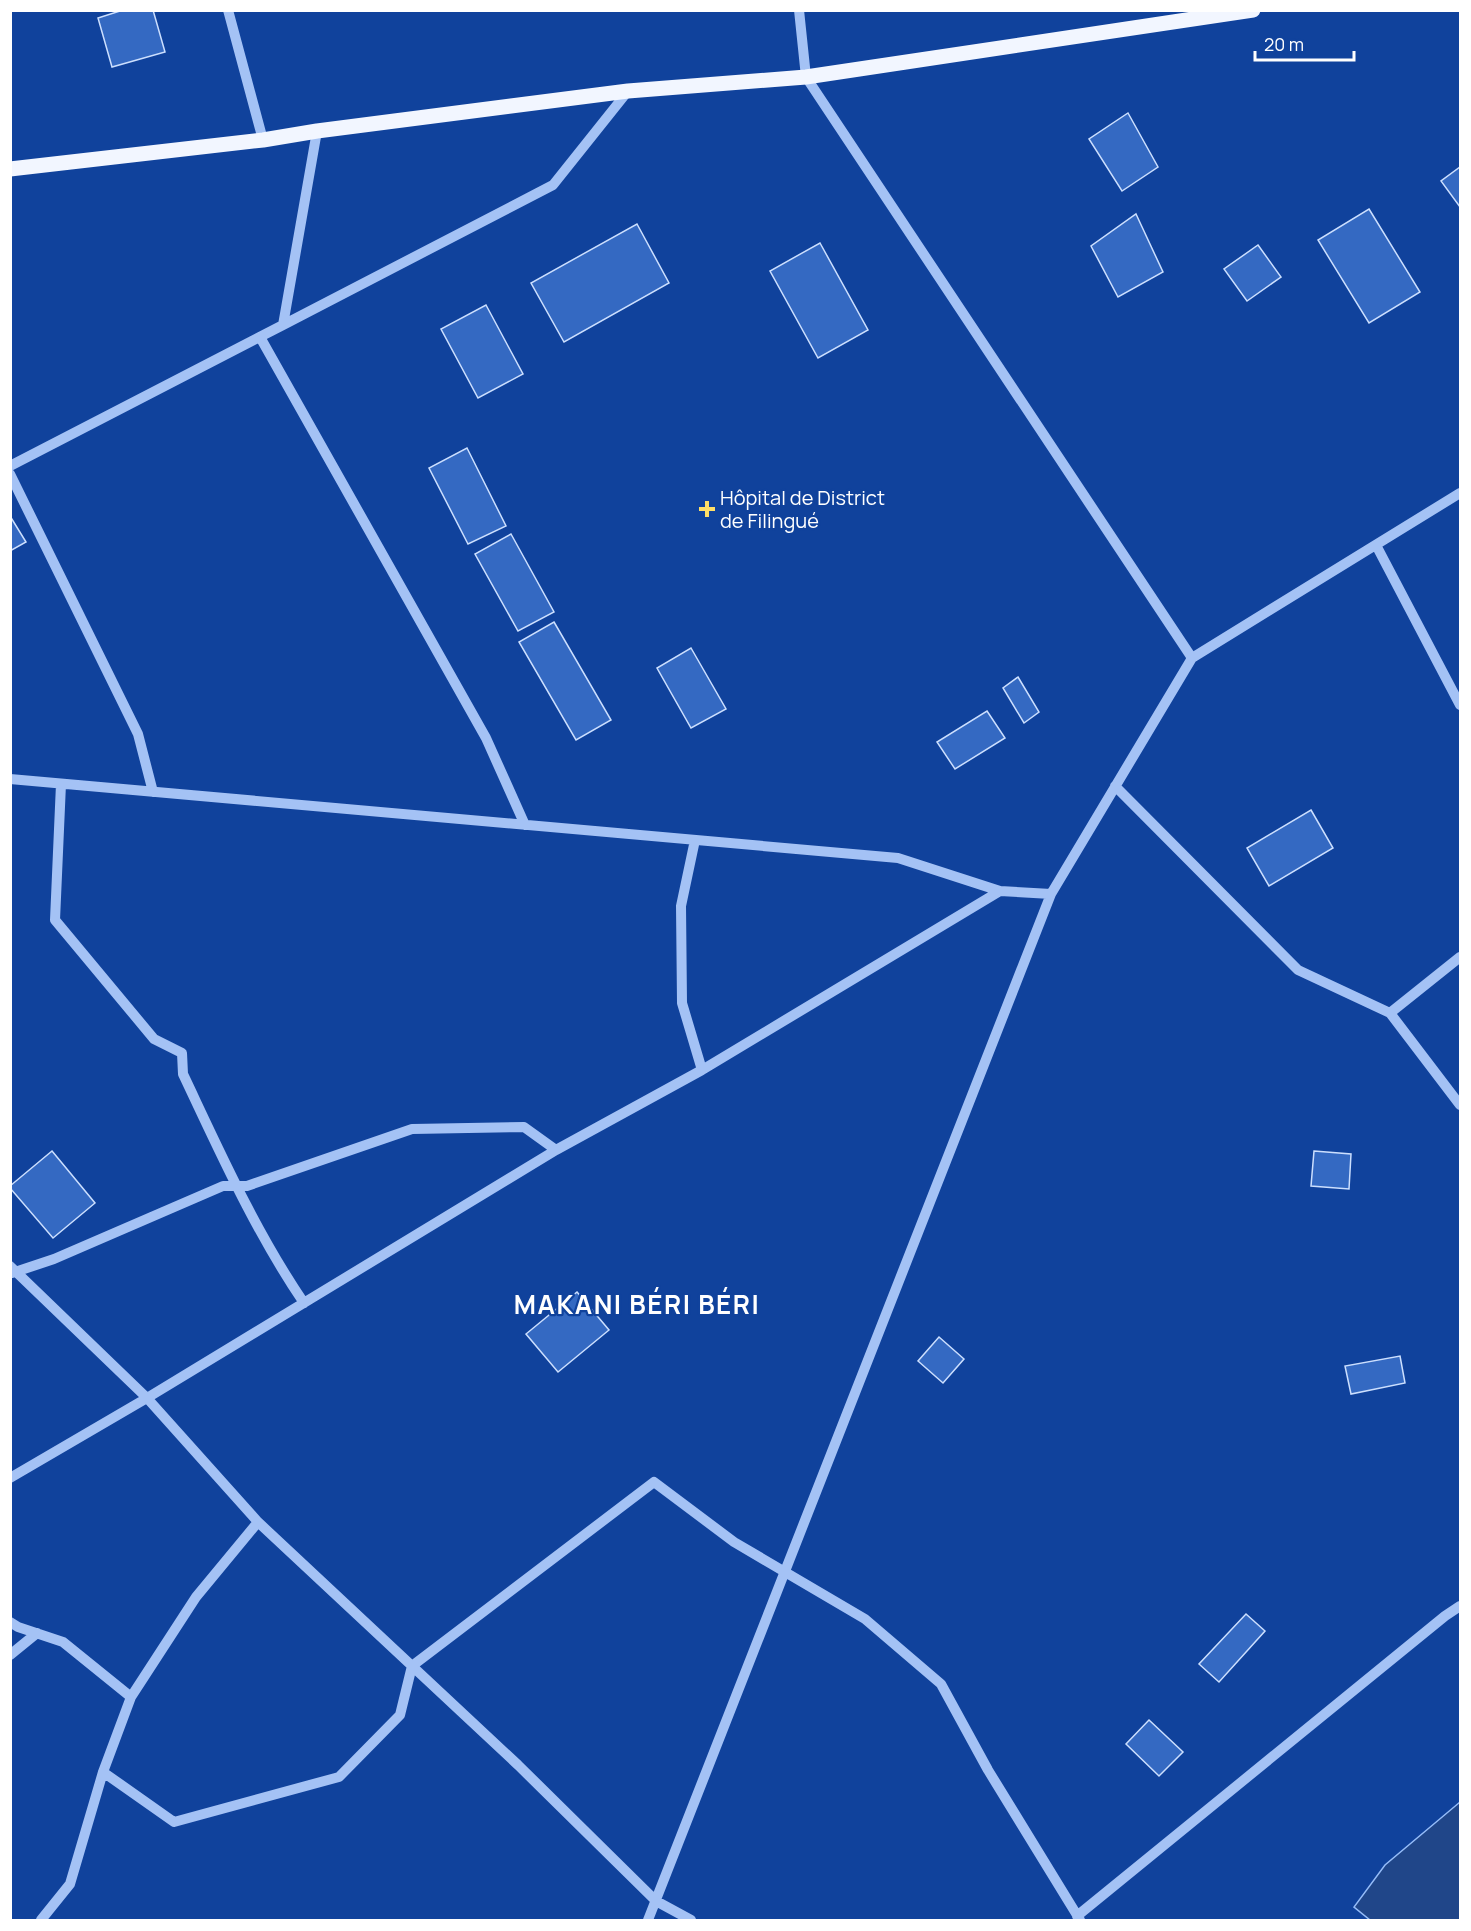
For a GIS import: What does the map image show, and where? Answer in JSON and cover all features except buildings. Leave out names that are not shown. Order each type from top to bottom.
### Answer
[{"type":"main road","points":[[10,169],[263,140],[628,91],[806,77],[1252,10]]},
{"type":"street","points":[[228,10],[263,140]]},
{"type":"street","points":[[798,10],[806,77],[1192,658]]},
{"type":"street","points":[[10,466],[553,185],[628,91]]},
{"type":"street","points":[[283,325],[317,131]]},
{"type":"street","points":[[260,337],[486,738],[525,825]]},
{"type":"street","points":[[10,474],[138,734],[153,792]]},
{"type":"street","points":[[648,1920],[1051,894],[1192,658],[1461,493]]},
{"type":"street","points":[[1376,544],[1461,705]]},
{"type":"street","points":[[10,779],[898,858],[1000,891],[1051,894]]},
{"type":"street","points":[[61,784],[55,920],[154,1039],[182,1053],[183,1074],[236,1186],[276,1262],[304,1303]]},
{"type":"street","points":[[1115,786],[1298,970],[1390,1013],[1461,1104]]},
{"type":"street","points":[[695,840],[681,906],[682,1003],[702,1070]]},
{"type":"street","points":[[10,1478],[147,1398],[556,1150],[702,1070],[1000,891]]},
{"type":"street","points":[[1390,1013],[1461,957]]},
{"type":"street","points":[[12,1270],[54,1259],[223,1186],[247,1186],[412,1129],[524,1127],[556,1150]]},
{"type":"street","points":[[12,1270],[147,1398],[258,1522],[518,1765],[656,1901],[691,1920]]},
{"type":"street","points":[[103,1772],[174,1822],[339,1777],[400,1715],[412,1666],[654,1482],[734,1542],[864,1619],[941,1684],[988,1770],[1079,1918],[1436,1624],[1461,1606]]},
{"type":"street","points":[[41,1920],[70,1884],[103,1772],[131,1697],[196,1597],[258,1522]]},
{"type":"street","points":[[10,1622],[18,1627],[63,1642],[131,1697]]},
{"type":"street","points":[[10,1655],[37,1633]]},
{"type":"water","points":[[1460,1802],[1460,1920],[1370,1920],[1354,1907],[1385,1865]]},
{"type":"place","name":"Hôpital de District de Filingué","points":[[707,509]]},
{"type":"district","name":"MAKANI BÉRI BÉRI","points":[[637,1304]]}]
